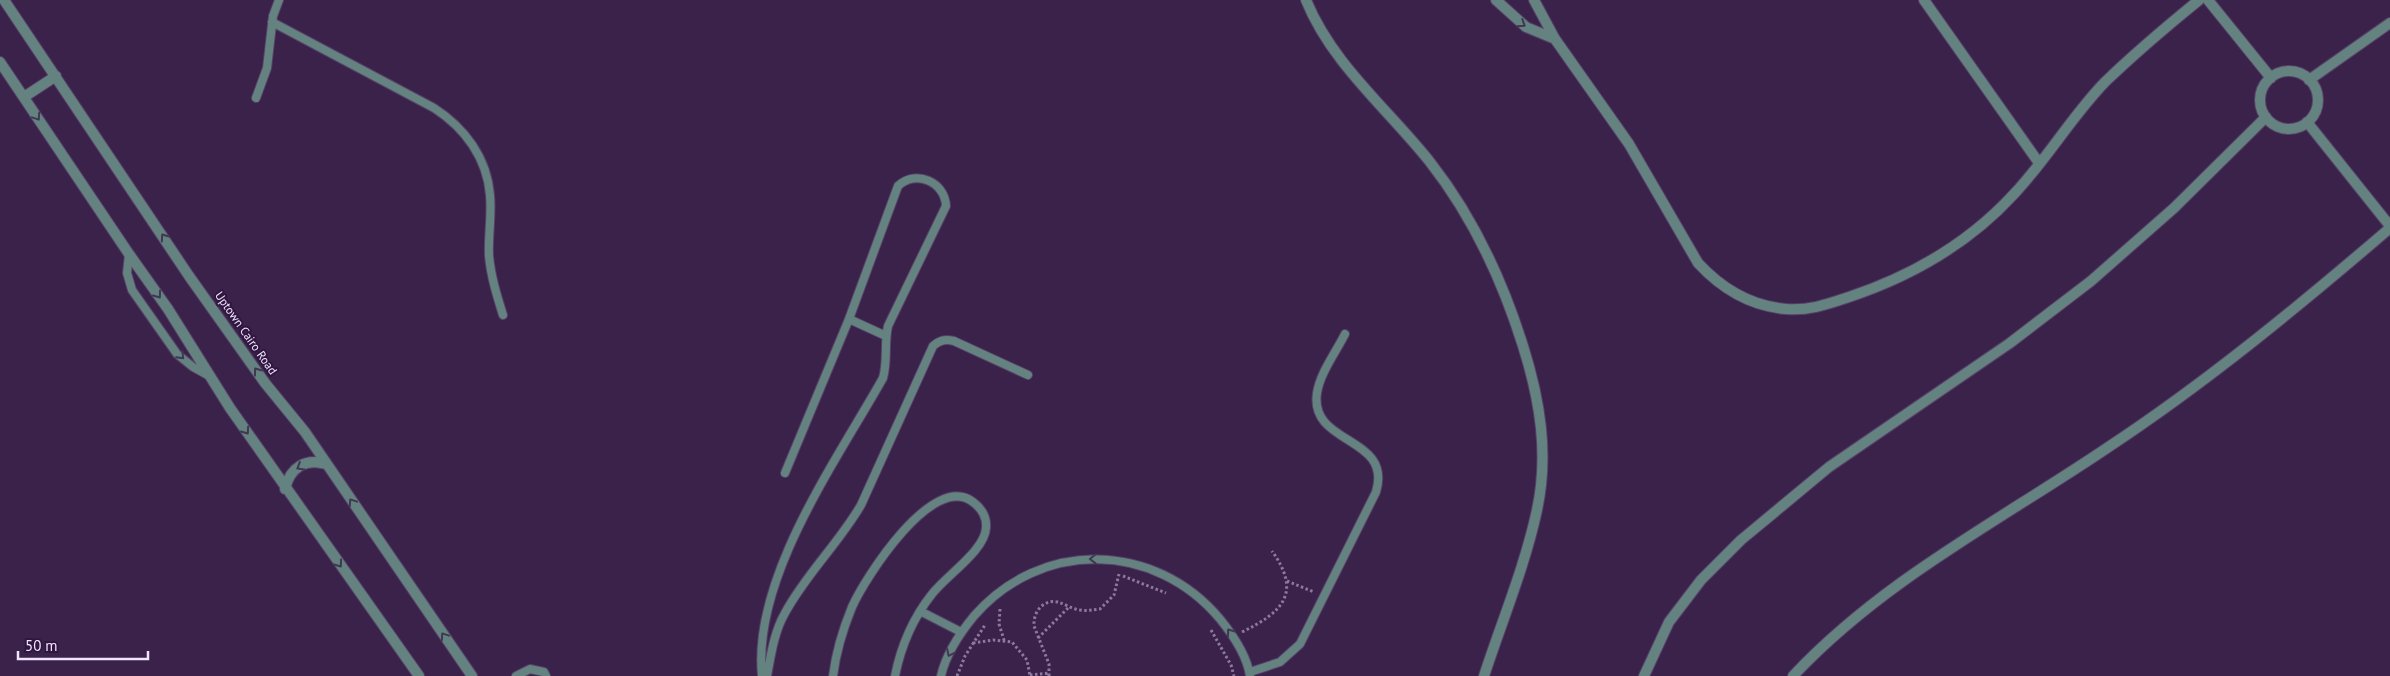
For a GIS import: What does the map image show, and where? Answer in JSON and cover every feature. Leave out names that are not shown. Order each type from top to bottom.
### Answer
[{"type":"street","name":"Uptown Cairo Road","points":[[4,0],[190,276],[326,464],[472,676]]},
{"type":"street","points":[[1306,0],[1319,27],[1341,59],[1429,160],[1469,217],[1500,280],[1532,372],[1538,399],[1542,436],[1541,482],[1537,510],[1484,676]]},
{"type":"street","points":[[1496,0],[1526,26],[1555,39]]},
{"type":"street","points":[[1534,0],[1555,39],[1629,144],[1698,263],[1725,288],[1758,304],[1788,310],[1818,308],[1894,281],[1940,256],[1971,234],[2015,193],[2104,84],[2151,40],[2199,0]]},
{"type":"street","points":[[1924,0],[2039,163]]},
{"type":"street","points":[[2208,0],[2270,78]]},
{"type":"street","points":[[2309,80],[2390,23]]},
{"type":"street","points":[[0,62],[128,254],[168,309],[285,489],[419,676]]},
{"type":"street","points":[[2290,71],[2297,72],[2309,80],[2314,86],[2318,101],[2312,116],[2307,122],[2293,128],[2285,128],[2278,126],[2266,117],[2262,111],[2260,96],[2270,78],[2290,71]]},
{"type":"street","points":[[24,97],[56,76]]},
{"type":"street","points":[[1644,676],[1669,622],[1701,580],[1741,540],[1829,468],[2010,343],[2091,280],[2174,208],[2266,117]]},
{"type":"street","points":[[1793,676],[1833,637],[1891,588],[1954,545],[2078,468],[2189,392],[2291,312],[2390,227],[2307,122]]},
{"type":"street","points":[[285,489],[290,474],[296,468],[310,462],[326,464]]},
{"type":"lane","points":[[256,98],[267,68],[272,22],[279,0]]},
{"type":"lane","points":[[272,22],[434,108],[457,125],[466,135],[482,162],[487,178],[490,195],[490,258],[492,278],[503,316]]},
{"type":"lane","points":[[762,676],[764,624],[782,567],[814,498],[883,378],[886,368],[886,336],[893,317],[946,206],[941,188],[921,178],[913,177],[904,180],[898,186],[849,319],[785,472]]},
{"type":"lane","points":[[128,254],[127,272],[132,290],[178,354],[193,367],[211,376]]},
{"type":"lane","points":[[849,319],[886,336]]},
{"type":"lane","points":[[942,676],[943,668],[961,632],[989,599],[1026,575],[1068,561],[1094,559],[1121,560],[1165,574],[1204,600],[1233,636],[1250,674],[1280,662],[1291,654],[1300,644],[1325,597],[1380,480],[1378,468],[1372,457],[1325,424],[1317,404],[1320,383],[1345,334]]},
{"type":"lane","points":[[767,676],[775,638],[785,612],[850,525],[861,505],[933,346],[939,341],[947,339],[954,341],[1028,376]]},
{"type":"lane","points":[[833,676],[838,647],[852,607],[885,552],[915,520],[941,500],[950,497],[961,497],[971,500],[979,506],[984,515],[987,525],[985,536],[974,553],[944,579],[920,611],[904,645],[895,676]]},
{"type":"lane","points":[[920,611],[961,632]]},
{"type":"lane","points":[[516,676],[530,669],[544,672],[546,676]]},
{"type":"path","points":[[1220,643],[1262,622],[1279,609],[1286,592],[1287,581],[1282,565],[1272,551]]},
{"type":"path","points":[[972,643],[1004,640],[1012,642],[1024,653],[1030,676],[1049,675],[1048,664],[1033,620],[1038,609],[1048,602],[1054,602],[1084,611],[1100,609],[1114,595],[1121,560]]},
{"type":"path","points":[[1113,574],[1168,593]]},
{"type":"path","points":[[1287,581],[1325,597]]},
{"type":"path","points":[[993,616],[1008,603]]},
{"type":"path","points":[[1038,638],[1069,607]]},
{"type":"path","points":[[1000,609],[999,624],[1004,640]]},
{"type":"path","points":[[957,676],[972,643],[986,623]]},
{"type":"path","points":[[1206,624],[1220,643],[1234,676]]}]
